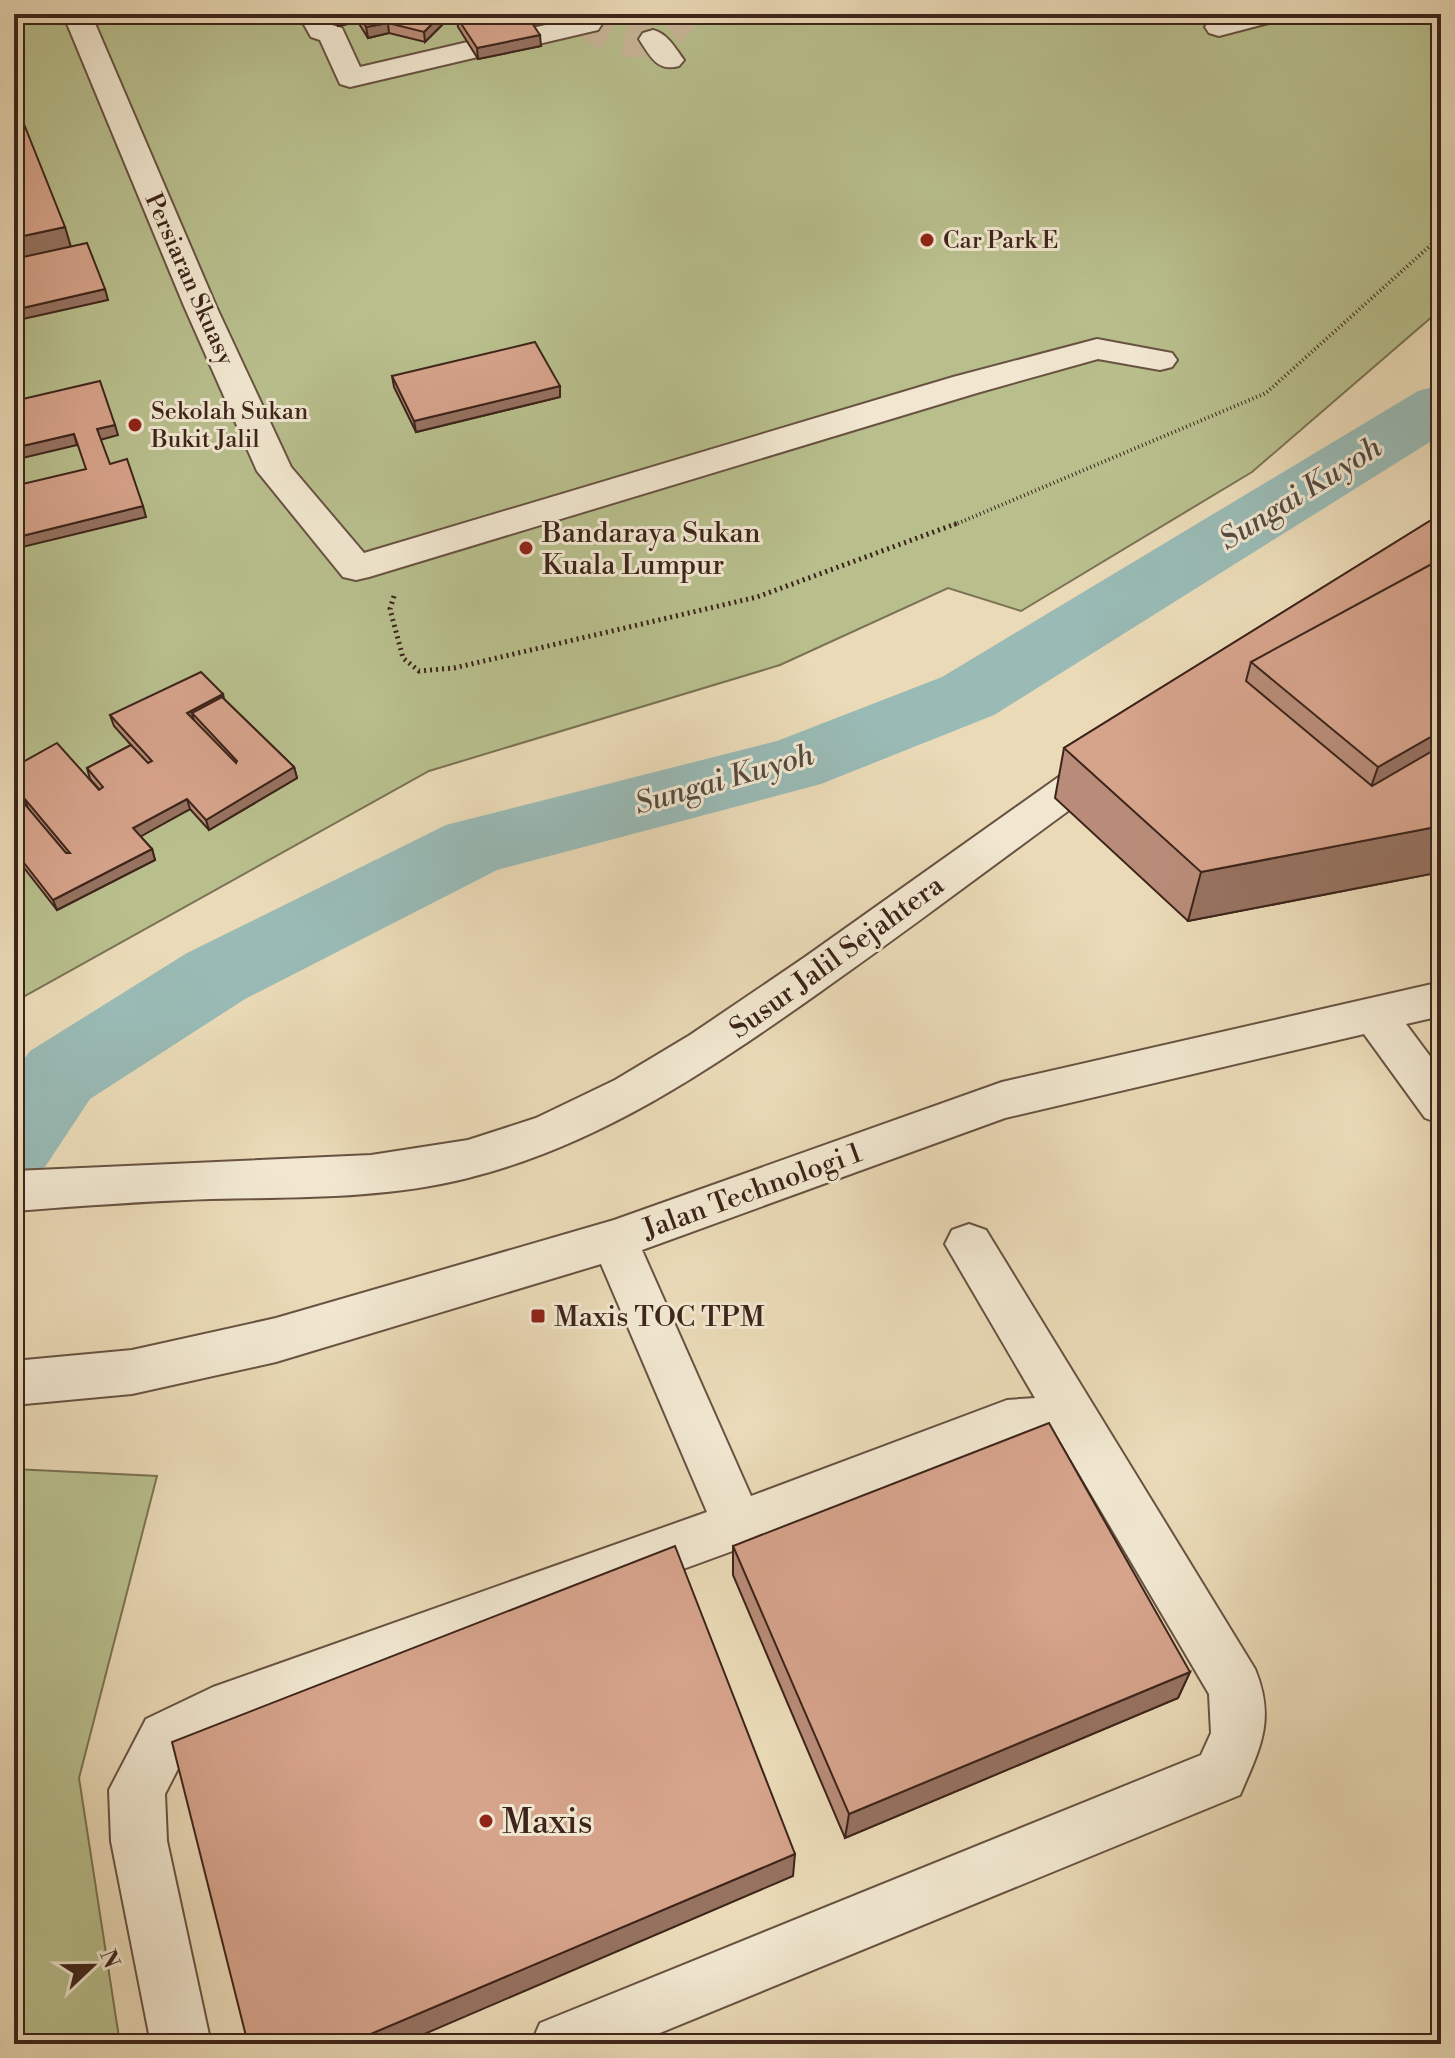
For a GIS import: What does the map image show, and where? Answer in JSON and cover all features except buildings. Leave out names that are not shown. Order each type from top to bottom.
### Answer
[{"type":"street","name":"Persiaran Skuasy","points":[[77,14],[200,306],[275,471],[356,568],[965,385],[1097,349],[1160,360]]},
{"type":"street","points":[[312,14],[321,31],[332,34],[350,78],[472,50]]},
{"type":"street","points":[[1219,27],[1270,14]]},
{"type":"street","points":[[534,36],[588,24]]},
{"type":"street","name":"Susur Jalil Sejahtera","points":[[14,1191],[151,1182],[364,1176],[468,1159],[566,1128],[666,1076],[895,919],[972,857],[1142,738]]},
{"type":"street","name":"Jalan Technologi 1","points":[[14,1383],[132,1372],[276,1340],[614,1240],[1002,1100],[1441,999]]},
{"type":"street","points":[[1373,1013],[1441,1105]]},
{"type":"street","points":[[614,1240],[738,1525]]},
{"type":"street","points":[[561,2044],[1220,1775],[1238,1735],[1236,1688],[969,1244]]},
{"type":"street","points":[[181,2044],[139,1841],[137,1790],[165,1738],[213,1714],[738,1525],[1007,1423],[1073,1417]]},
{"type":"path","points":[[397,587],[390,609],[403,658],[419,671],[454,668],[757,597],[919,540],[1266,393],[1441,236]]},
{"type":"green space","name":"Bandaraya Sukan Kuala Lumpur","points":[[14,14],[1441,14],[1441,309],[1252,472],[1021,611],[948,588],[780,665],[429,771],[14,1002]]},
{"type":"green space","points":[[14,1469],[157,1476],[79,1778],[120,2044],[14,2044]]},
{"type":"waterway","name":"Sungai Kuyoh","points":[[14,1141],[60,1075],[216,976],[474,846],[794,764],[968,696],[1441,406]]},
{"type":"tunnel","points":[[586,14],[594,26],[606,34],[620,40],[634,41],[663,35],[675,26],[683,14]]},
{"type":"place","name":"Car Park E","points":[[927,240]]},
{"type":"place","name":"Sekolah Sukan Bukit Jalil","points":[[135,425]]},
{"type":"place","name":"Bandaraya Sukan Kuala Lumpur","points":[[526,548]]},
{"type":"place","name":"Maxis TOC TPM","points":[[538,1316]]},
{"type":"place","name":"Maxis","points":[[486,1821]]}]
